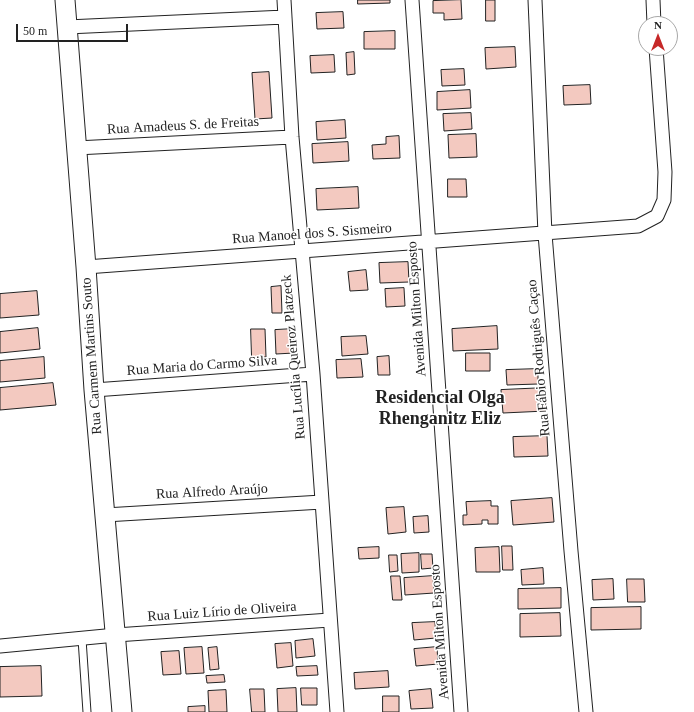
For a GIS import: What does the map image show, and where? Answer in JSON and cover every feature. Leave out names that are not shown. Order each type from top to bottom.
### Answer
[{"type":"street","name":"Rua Carmem Martins Souto","points":[[65,0],[94,390],[122,712]]},
{"type":"street","name":"Rua Lucília Queiroz Platzeck","points":[[284,0],[292,137],[313,374],[337,712]]},
{"type":"street","name":"Avenida Milton Esposto","points":[[412,0],[461,712]]},
{"type":"street","name":"Rua Fábio Rodriguês Caçao","points":[[535,0],[545,234],[586,712]]},
{"type":"street","points":[[653,0],[654,16]]},
{"type":"street","points":[[67,27],[285,17]]},
{"type":"street","name":"Rua Manoel dos S. Sismeiro","points":[[86,267],[638,226],[657,216],[664,200],[665,172],[657,56]]},
{"type":"street","name":"Rua Amadeus S. de Freitas","points":[[76,148],[292,137]]},
{"type":"street","name":"Rua Maria do Carmo Silva","points":[[94,390],[313,374]]},
{"type":"street","name":"Rua Alfredo Araújo","points":[[105,515],[322,502]]},
{"type":"street","name":"Rua Luiz Lírio de Oliveira","points":[[0,646],[116,635],[330,620]]},
{"type":"lane","points":[[82,639],[87,712]]},
{"type":"building","points":[[358,0],[390,0],[390,3],[358,4]]},
{"type":"building","points":[[461,0],[462,19],[444,20],[444,13],[433,13],[433,1]]},
{"type":"building","points":[[486,0],[495,0],[495,21],[486,21]]},
{"type":"building","points":[[343,12],[344,28],[317,29],[316,13]]},
{"type":"building","points":[[395,31],[395,49],[364,49],[364,32]]},
{"type":"building","points":[[515,47],[516,67],[486,69],[485,48]]},
{"type":"building","points":[[354,52],[355,74],[347,75],[346,53]]},
{"type":"building","points":[[334,55],[335,72],[311,73],[310,56]]},
{"type":"building","points":[[464,69],[465,85],[442,86],[441,70]]},
{"type":"building","points":[[269,72],[272,118],[255,119],[252,73]]},
{"type":"building","points":[[590,85],[591,104],[564,105],[563,86]]},
{"type":"building","points":[[470,90],[471,108],[437,110],[437,92]]},
{"type":"building","points":[[471,113],[472,129],[444,131],[443,114]]},
{"type":"building","points":[[345,120],[346,138],[317,140],[316,122]]},
{"type":"building","points":[[476,134],[477,157],[449,158],[448,135]]},
{"type":"building","points":[[399,136],[400,158],[373,159],[372,145],[386,144],[386,137]]},
{"type":"building","points":[[348,142],[349,161],[313,163],[312,144]]},
{"type":"building","points":[[448,179],[466,179],[467,197],[448,197]]},
{"type":"building","points":[[358,187],[359,208],[317,210],[316,189]]},
{"type":"building","points":[[408,262],[409,282],[380,283],[379,263]]},
{"type":"building","points":[[366,270],[368,290],[350,291],[348,272]]},
{"type":"building","points":[[281,286],[282,313],[272,313],[271,287]]},
{"type":"building","points":[[404,288],[405,306],[386,307],[385,289]]},
{"type":"building","points":[[37,291],[39,315],[0,318],[0,294]]},
{"type":"building","points":[[497,326],[498,349],[453,351],[452,329]]},
{"type":"building","points":[[38,328],[40,349],[0,353],[0,332]]},
{"type":"building","points":[[251,329],[265,329],[266,357],[252,358]]},
{"type":"building","points":[[293,329],[294,353],[276,354],[275,330]]},
{"type":"building","points":[[366,336],[368,354],[342,356],[341,337]]},
{"type":"building","points":[[466,353],[490,353],[490,371],[466,371]]},
{"type":"building","points":[[389,356],[390,375],[378,375],[377,357]]},
{"type":"building","points":[[44,357],[45,378],[0,382],[0,361]]},
{"type":"building","points":[[361,359],[363,377],[337,378],[336,360]]},
{"type":"building","points":[[538,369],[538,384],[507,385],[506,370]]},
{"type":"building","points":[[53,383],[56,405],[0,410],[0,388]]},
{"type":"building","points":[[545,388],[546,411],[503,413],[501,390]]},
{"type":"building","points":[[547,436],[548,456],[514,457],[513,437]]},
{"type":"building","points":[[552,498],[554,522],[513,525],[511,501]]},
{"type":"building","points":[[491,501],[491,506],[498,506],[498,524],[488,524],[488,520],[482,520],[482,524],[463,525],[463,515],[467,515],[466,502]]},
{"type":"building","points":[[404,507],[406,532],[388,534],[386,508]]},
{"type":"building","points":[[428,516],[429,532],[414,533],[413,517]]},
{"type":"building","points":[[502,546],[512,546],[513,570],[503,570]]},
{"type":"building","points":[[379,547],[379,558],[359,559],[358,548]]},
{"type":"building","points":[[499,547],[500,572],[476,572],[475,548]]},
{"type":"building","points":[[419,553],[419,572],[402,573],[401,554]]},
{"type":"building","points":[[421,554],[432,554],[433,568],[422,569]]},
{"type":"building","points":[[389,555],[397,555],[398,571],[390,572]]},
{"type":"building","points":[[543,568],[544,584],[522,585],[521,570]]},
{"type":"building","points":[[391,576],[400,576],[402,600],[393,600]]},
{"type":"building","points":[[433,576],[434,593],[405,595],[404,578]]},
{"type":"building","points":[[613,579],[614,599],[593,600],[592,580]]},
{"type":"building","points":[[627,579],[644,579],[645,602],[628,602]]},
{"type":"building","points":[[561,588],[561,608],[518,609],[518,589]]},
{"type":"building","points":[[641,607],[641,629],[591,630],[591,608]]},
{"type":"building","points":[[560,613],[561,636],[520,637],[520,614]]},
{"type":"building","points":[[435,622],[436,638],[414,640],[412,623]]},
{"type":"building","points":[[313,639],[315,656],[296,658],[295,641]]},
{"type":"building","points":[[291,643],[293,666],[277,668],[275,644]]},
{"type":"building","points":[[202,647],[204,673],[186,674],[184,648]]},
{"type":"building","points":[[217,647],[219,669],[210,670],[208,648]]},
{"type":"building","points":[[437,647],[438,664],[416,666],[414,649]]},
{"type":"building","points":[[179,651],[181,674],[163,675],[161,652]]},
{"type":"building","points":[[41,666],[42,696],[0,697],[0,667]]},
{"type":"building","points":[[317,666],[318,675],[297,676],[296,667]]},
{"type":"building","points":[[388,671],[389,687],[355,689],[354,673]]},
{"type":"building","points":[[224,675],[225,682],[207,683],[206,676]]},
{"type":"building","points":[[296,688],[297,712],[278,712],[277,689]]},
{"type":"building","points":[[301,688],[317,688],[317,705],[302,705]]},
{"type":"building","points":[[250,689],[264,689],[265,712],[252,712]]},
{"type":"building","points":[[431,689],[433,708],[411,709],[409,691]]},
{"type":"building","points":[[226,690],[227,712],[209,712],[208,691]]},
{"type":"building","points":[[383,696],[399,696],[399,712],[383,712]]},
{"type":"building","points":[[205,706],[205,712],[188,712],[188,707]]},
{"type":"district","name":"Residencial Olga Rhenganitz Eliz","points":[[440,408]]}]
